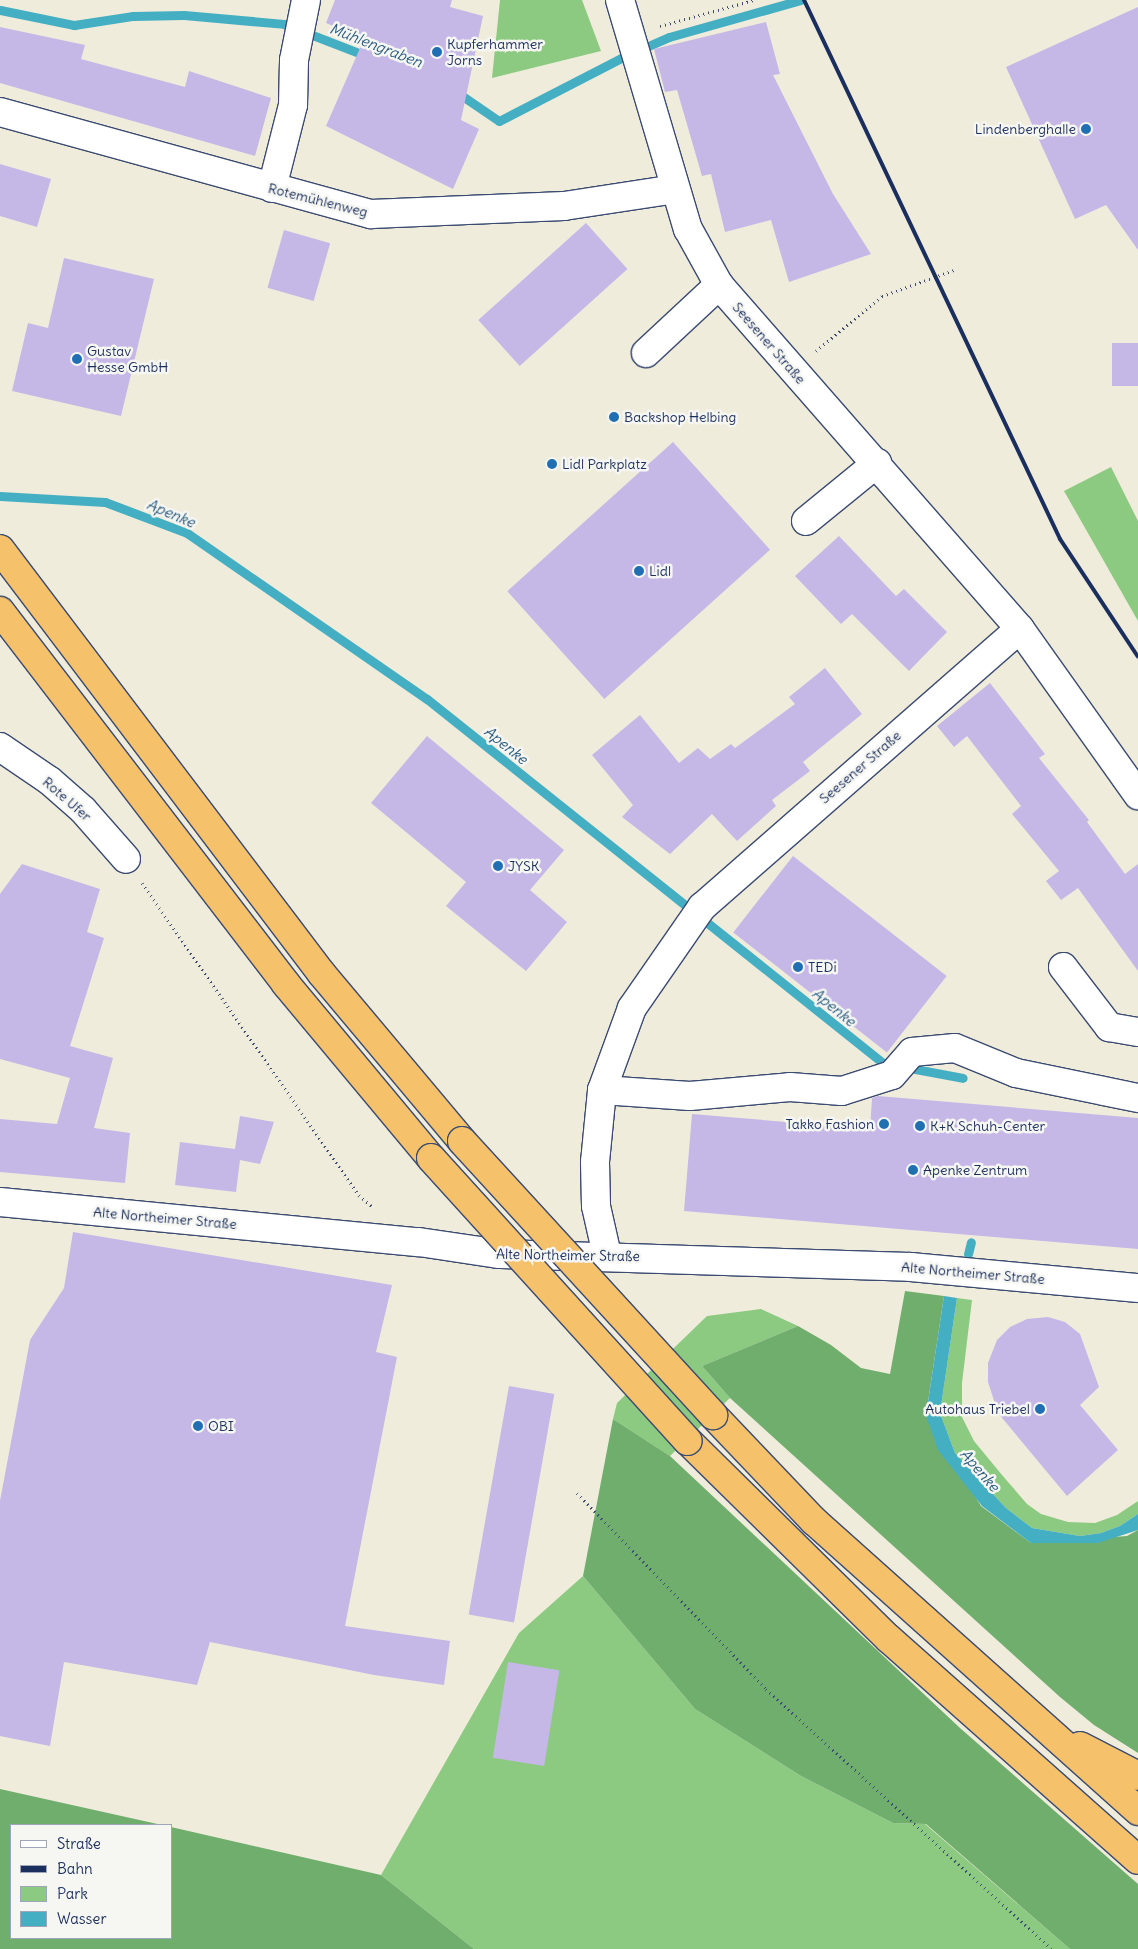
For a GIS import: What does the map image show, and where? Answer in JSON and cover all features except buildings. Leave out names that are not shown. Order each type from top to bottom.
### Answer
[{"type":"highway","points":[[0,550],[322,974],[462,1141],[713,1415],[814,1521],[1138,1811]]},
{"type":"highway","points":[[0,610],[286,984],[431,1158],[688,1441],[888,1638],[1138,1860]]},
{"type":"highway","points":[[1041,1725],[1138,1776]]},
{"type":"street","name":"Seesener Straße","points":[[620,0],[632,34],[688,229],[719,284],[1020,629],[1138,795]]},
{"type":"street","points":[[272,188],[293,105],[296,51],[305,5]]},
{"type":"street","name":"Rotemühlenweg","points":[[0,112],[371,214],[564,206],[675,189]]},
{"type":"street","points":[[646,353],[719,284]]},
{"type":"street","points":[[806,521],[877,463]]},
{"type":"street","name":"Seesener Straße","points":[[607,1255],[596,1206],[595,1162],[602,1090],[632,1008],[697,913],[1020,629]]},
{"type":"street","name":"Rote Ufer","points":[[0,747],[50,781],[83,810],[126,859]]},
{"type":"street","points":[[1063,968],[1108,1027],[1138,1032]]},
{"type":"street","points":[[602,1090],[690,1096],[790,1087],[842,1091],[892,1075],[912,1052],[955,1048],[1016,1073],[1138,1098]]},
{"type":"street","name":"Alte Northeimer Straße","points":[[0,1202],[420,1242],[499,1254],[607,1255],[911,1267],[1138,1288]]},
{"type":"path","points":[[632,34],[754,0]]},
{"type":"path","points":[[794,372],[882,296],[954,270]]},
{"type":"path","points":[[126,859],[359,1195],[382,1213]]},
{"type":"path","points":[[577,1493],[766,1689],[1052,1949]]},
{"type":"green space","points":[[500,0],[582,0],[601,51],[492,78]]},
{"type":"green space","points":[[1111,467],[1138,521],[1138,621],[1064,491]]},
{"type":"green space","points":[[905,1291],[944,1296],[926,1415],[981,1506],[1031,1543],[1127,1536],[1138,1530],[1138,1753],[1094,1725],[1060,1697],[730,1398],[702,1366],[798,1326],[831,1345],[861,1368],[890,1374]]},
{"type":"green space","points":[[957,1298],[972,1300],[962,1383],[962,1417],[974,1441],[1002,1475],[1027,1504],[1041,1514],[1068,1522],[1095,1523],[1117,1515],[1138,1501],[1138,1514],[1120,1526],[1101,1533],[1080,1536],[1032,1528],[1006,1508],[955,1453],[940,1413]]},
{"type":"green space","points":[[761,1309],[798,1326],[702,1366],[730,1398],[670,1456],[613,1419],[617,1403],[707,1316]]},
{"type":"green space","points":[[613,1419],[670,1456],[960,1728],[1138,1884],[1138,1949],[1070,1949],[926,1824],[893,1823],[801,1776],[695,1709],[583,1576]]},
{"type":"green space","points":[[583,1576],[695,1709],[801,1776],[893,1823],[925,1824],[1070,1949],[474,1949],[381,1875],[519,1633]]},
{"type":"green space","points":[[0,1789],[158,1824],[10,1824],[10,1939],[172,1939],[172,1827],[381,1875],[474,1949],[0,1949]]},
{"type":"water","points":[[944,1296],[957,1298],[940,1413],[955,1453],[1006,1508],[1032,1528],[1080,1536],[1101,1533],[1120,1526],[1138,1514],[1138,1530],[1098,1543],[1031,1543],[982,1506],[938,1450],[926,1415]]},
{"type":"waterway","name":"Mühlengraben","points":[[455,91],[499,121],[621,58],[669,37],[801,0]]},
{"type":"waterway","name":"Mühlengraben","points":[[0,10],[74,25],[133,16],[184,15],[284,24],[369,57]]},
{"type":"waterway","name":"Apenke","points":[[0,496],[105,502],[187,533],[427,699],[883,1063],[963,1078]]},
{"type":"waterway","name":"Apenke","points":[[968,1254],[971,1242]]},
{"type":"railway","points":[[804,0],[1060,539],[1138,657]]},
{"type":"place","name":"Kupferhammer Jorns","points":[[437,52]]},
{"type":"place","name":"Lindenberghalle","points":[[1086,129]]},
{"type":"place","name":"Gustav Hesse GmbH","points":[[77,359]]},
{"type":"place","name":"Backshop Helbing","points":[[614,417]]},
{"type":"place","name":"Lidl Parkplatz","points":[[552,464]]},
{"type":"place","name":"Lidl","points":[[639,571]]},
{"type":"place","name":"JYSK","points":[[498,866]]},
{"type":"place","name":"TEDi","points":[[798,967]]},
{"type":"place","name":"Takko Fashion","points":[[884,1124]]},
{"type":"place","name":"K+K Schuh-Center","points":[[920,1126]]},
{"type":"place","name":"Apenke Zentrum","points":[[913,1170]]},
{"type":"place","name":"Autohaus Triebel","points":[[1040,1409]]},
{"type":"place","name":"OBI","points":[[198,1426]]}]
